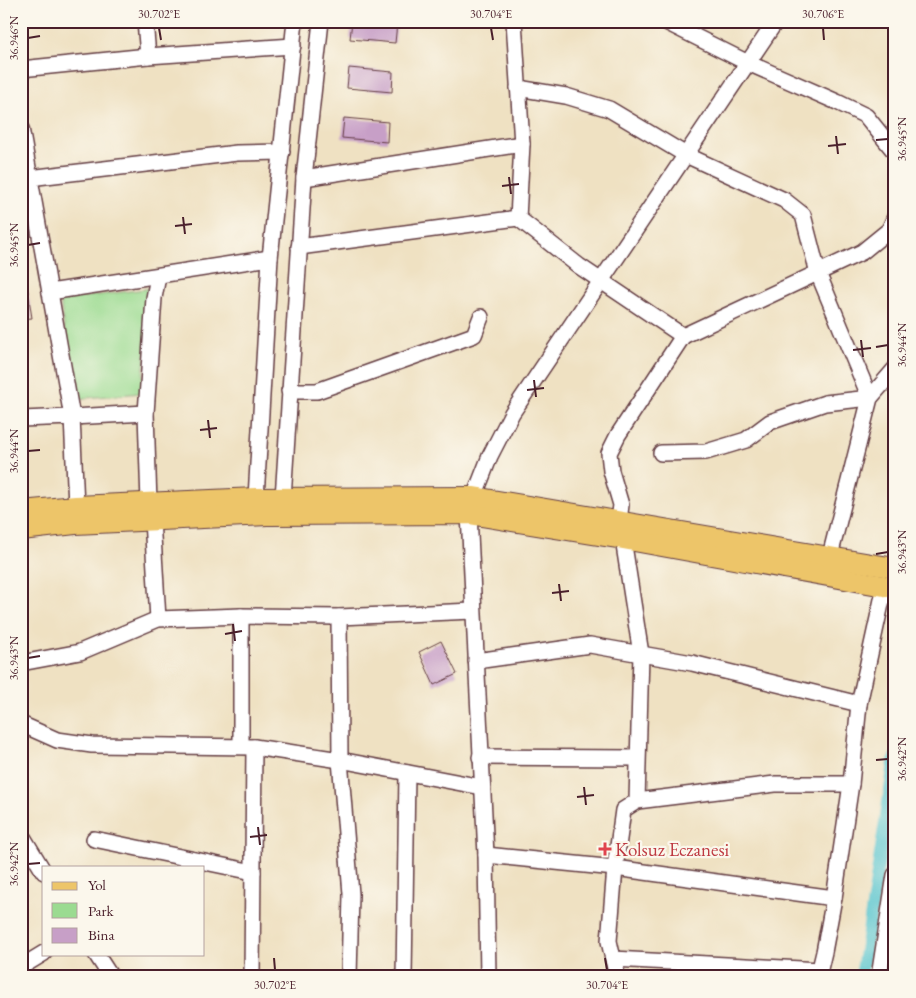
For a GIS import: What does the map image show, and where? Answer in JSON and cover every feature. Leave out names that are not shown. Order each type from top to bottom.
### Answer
[{"type":"main road","points":[[21,530],[256,498],[472,506],[621,530],[893,580]]},
{"type":"main road","points":[[21,511],[76,506],[267,515],[472,506]]},
{"type":"main road","points":[[621,530],[830,556],[893,580]]},
{"type":"street","points":[[145,21],[148,56]]},
{"type":"street","points":[[256,498],[270,258],[295,21]]},
{"type":"street","points":[[283,498],[304,178],[321,21]]},
{"type":"street","points":[[514,21],[522,144],[518,218]]},
{"type":"street","points":[[664,21],[748,63],[866,116],[895,152]]},
{"type":"street","points":[[488,977],[486,855],[473,611],[472,506],[490,456],[512,413],[776,21]]},
{"type":"street","points":[[21,69],[148,56],[293,46]]},
{"type":"street","points":[[518,88],[566,96],[609,109],[686,155],[784,200],[803,215],[818,273],[870,398]]},
{"type":"street","points":[[21,128],[25,178],[50,292],[72,417],[76,506]]},
{"type":"street","points":[[304,178],[522,144]]},
{"type":"street","points":[[25,178],[237,153],[282,152]]},
{"type":"street","points":[[299,247],[518,218],[540,237],[601,281],[683,336]]},
{"type":"street","points":[[637,801],[641,654],[621,530],[621,505],[609,453],[618,435],[683,336],[862,252],[893,228]]},
{"type":"street","points":[[50,292],[270,258]]},
{"type":"street","points":[[158,276],[154,298],[146,413],[158,619]]},
{"type":"street","points":[[289,390],[317,391],[474,335],[481,317]]},
{"type":"street","points":[[830,556],[870,398],[895,369]]},
{"type":"street","points":[[661,453],[706,452],[746,440],[770,422],[825,403],[870,398]]},
{"type":"street","points":[[21,419],[146,413]]},
{"type":"street","points":[[613,959],[818,973],[834,898],[851,784],[859,704],[884,595],[893,580]]},
{"type":"street","points":[[21,663],[80,652],[158,619],[241,616],[339,617],[473,611]]},
{"type":"street","points":[[241,616],[253,872],[252,977]]},
{"type":"street","points":[[339,617],[340,760],[351,894],[349,977]]},
{"type":"street","points":[[476,661],[590,646],[692,663],[859,704]]},
{"type":"street","points":[[21,724],[57,740],[92,745],[248,746],[340,760],[482,787]]},
{"type":"street","points":[[480,757],[637,758]]},
{"type":"street","points":[[404,977],[407,773]]},
{"type":"street","points":[[617,977],[609,941],[615,868],[623,810],[637,801],[775,784],[851,784]]},
{"type":"street","points":[[21,834],[42,869]]},
{"type":"street","points":[[94,839],[253,872]]},
{"type":"street","points":[[486,855],[615,868],[834,898]]},
{"type":"street","points":[[878,977],[895,875]]},
{"type":"street","points":[[21,967],[42,954]]},
{"type":"street","points":[[97,956],[111,977]]},
{"type":"green space","points":[[153,288],[141,393],[75,399],[60,300]]},
{"type":"building","points":[[352,21],[397,23],[395,43],[350,39]]},
{"type":"building","points":[[349,68],[393,72],[392,92],[347,88]]},
{"type":"building","points":[[344,118],[388,122],[387,142],[342,138]]},
{"type":"building","points":[[21,286],[27,286],[32,318],[21,319]]},
{"type":"building","points":[[441,641],[457,674],[434,685],[419,652]]},
{"type":"waterway","points":[[861,977],[895,757]]},
{"type":"place","name":"Kolsuz Eczanesi","points":[[605,849]]}]
